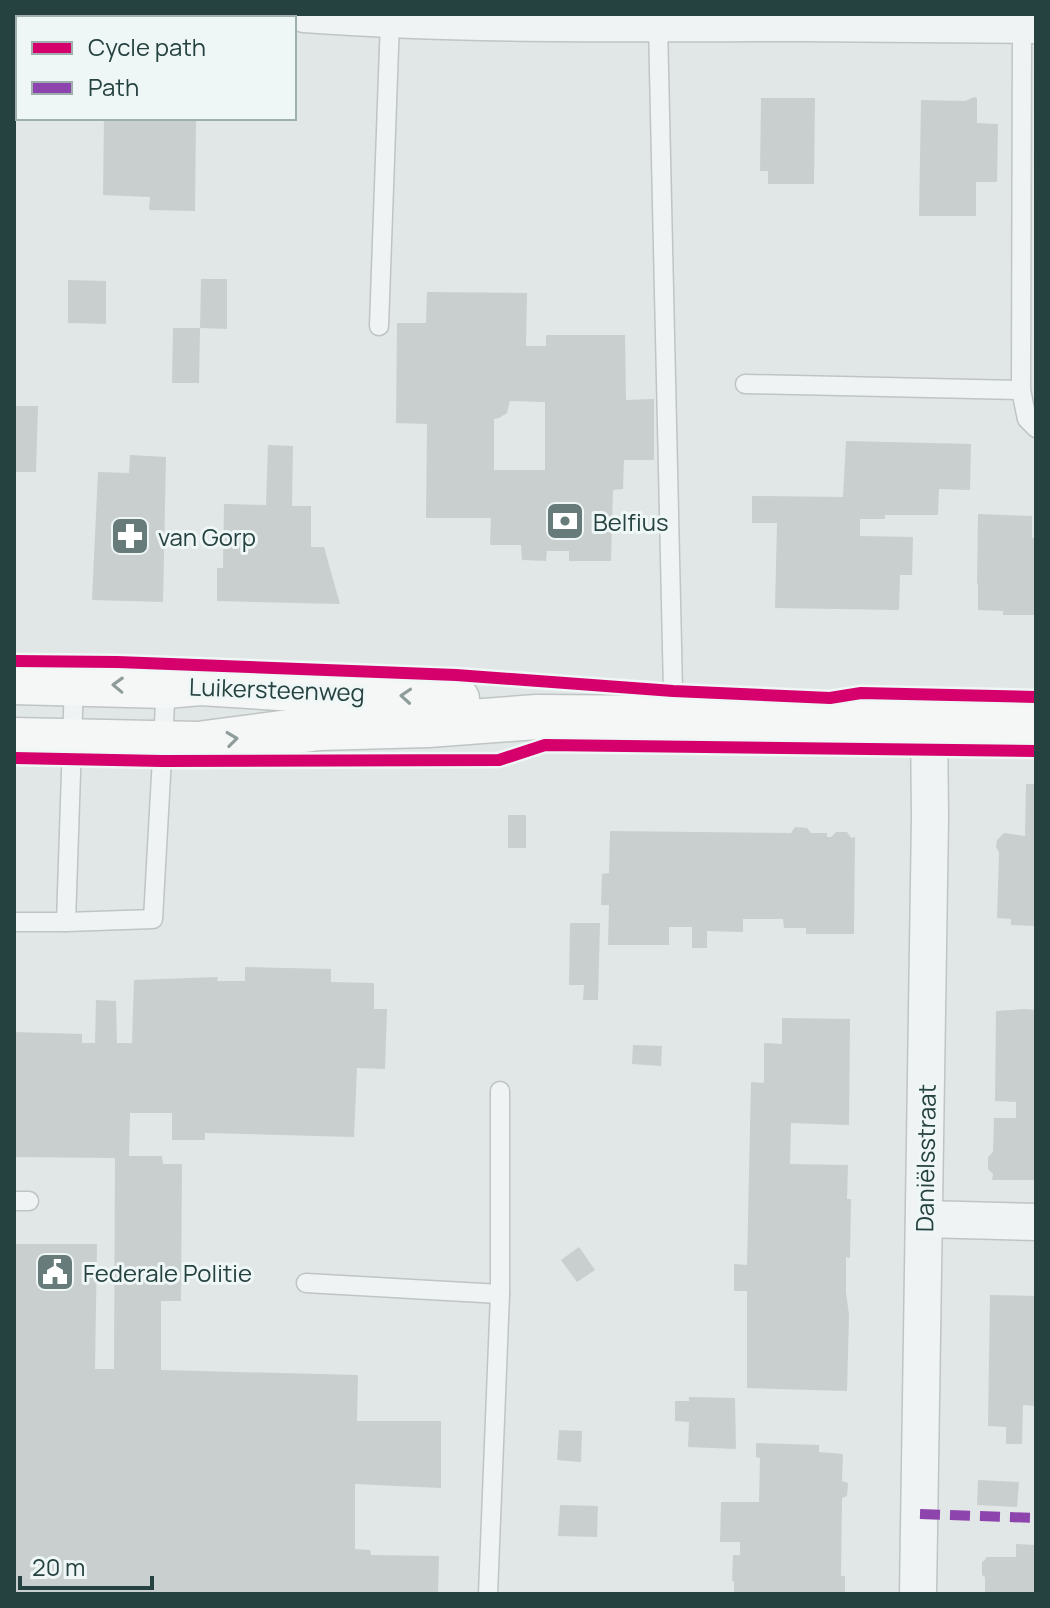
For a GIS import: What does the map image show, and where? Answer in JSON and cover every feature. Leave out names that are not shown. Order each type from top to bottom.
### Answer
[{"type":"main road","name":"Luikersteenweg","points":[[14,682],[166,686],[200,683],[464,700],[537,717]]},
{"type":"main road","name":"Luikersteenweg","points":[[14,740],[198,744],[319,728],[428,725],[537,717],[1036,725]]},
{"type":"street","points":[[304,14],[390,20],[658,25],[798,18],[1029,25]]},
{"type":"street","name":"Daniëlsstraat","points":[[918,1594],[929,722]]},
{"type":"street","points":[[924,1219],[1036,1222]]},
{"type":"lane","points":[[379,326],[390,20]]},
{"type":"lane","points":[[658,25],[672,718]]},
{"type":"lane","points":[[1029,25],[1021,390],[1027,419],[1036,428]]},
{"type":"lane","points":[[745,384],[1021,390]]},
{"type":"lane","points":[[66,922],[74,683]]},
{"type":"lane","points":[[14,922],[153,919],[166,686]]},
{"type":"lane","points":[[488,1594],[500,1294],[500,1091]]},
{"type":"lane","points":[[306,1283],[500,1294]]},
{"type":"building","points":[[761,98],[815,98],[814,184],[768,184],[768,171],[760,171]]},
{"type":"building","points":[[977,98],[977,123],[998,124],[997,182],[976,182],[976,216],[919,216],[921,100],[965,101]]},
{"type":"building","points":[[104,120],[196,120],[195,211],[149,210],[150,197],[103,195]]},
{"type":"building","points":[[201,279],[227,279],[227,329],[200,328]]},
{"type":"building","points":[[68,280],[106,281],[106,324],[68,323]]},
{"type":"building","points":[[427,292],[527,293],[526,346],[546,346],[546,335],[625,335],[626,400],[654,399],[654,460],[624,460],[623,489],[613,490],[611,561],[569,561],[569,551],[547,551],[546,561],[522,560],[521,545],[490,545],[491,518],[426,518],[427,424],[396,423],[397,323],[426,323]],"holes":[[[510,401],[545,402],[545,470],[494,470],[494,419],[507,413]]]},
{"type":"building","points":[[173,328],[200,328],[199,383],[172,383]]},
{"type":"building","points":[[14,406],[38,406],[36,472],[14,472]]},
{"type":"building","points":[[846,441],[971,444],[970,490],[939,489],[938,515],[885,515],[885,519],[860,519],[860,536],[913,537],[912,575],[900,575],[899,610],[775,608],[777,523],[752,523],[752,496],[843,497]]},
{"type":"building","points":[[268,445],[293,446],[292,506],[311,506],[311,547],[324,547],[340,604],[217,601],[217,568],[223,568],[224,504],[266,505]]},
{"type":"building","name":"van Gorp","points":[[130,455],[166,457],[163,602],[92,600],[98,472],[129,473]]},
{"type":"building","points":[[978,514],[1032,516],[1032,538],[1036,538],[1036,615],[1003,615],[1003,611],[978,610]]},
{"type":"building","points":[[1026,784],[1036,784],[1036,926],[1011,925],[1011,919],[997,918],[997,840],[1004,833],[1025,836]]},
{"type":"building","points":[[508,815],[526,815],[526,848],[508,848]]},
{"type":"building","points":[[795,827],[807,828],[811,833],[827,833],[827,837],[836,832],[847,832],[851,838],[855,837],[854,934],[806,934],[806,928],[784,928],[783,919],[743,919],[743,932],[707,931],[707,948],[692,948],[692,927],[669,927],[669,945],[608,945],[609,905],[601,905],[602,874],[609,873],[610,831],[791,833]]},
{"type":"building","points":[[570,923],[600,923],[598,1000],[583,1000],[584,985],[569,985]]},
{"type":"building","name":"Federale Politie","points":[[245,967],[331,969],[331,982],[374,983],[374,1009],[387,1009],[385,1069],[357,1068],[354,1137],[205,1133],[205,1140],[172,1140],[172,1113],[130,1113],[129,1156],[162,1156],[163,1164],[182,1164],[181,1301],[161,1301],[161,1370],[358,1375],[357,1421],[441,1421],[441,1488],[355,1484],[355,1549],[370,1550],[371,1555],[439,1556],[438,1594],[14,1594],[14,1244],[97,1244],[95,1369],[114,1369],[115,1158],[14,1157],[14,1032],[82,1034],[82,1043],[95,1043],[96,1000],[116,1001],[117,1043],[132,1043],[134,980],[218,977],[217,981],[245,981]]},
{"type":"building","points":[[1036,1010],[1036,1180],[992,1180],[988,1157],[993,1152],[994,1118],[1016,1118],[1016,1102],[995,1101],[996,1011]]},
{"type":"building","points":[[782,1018],[850,1019],[849,1125],[791,1123],[790,1164],[848,1165],[847,1199],[851,1199],[850,1258],[846,1257],[849,1315],[847,1391],[747,1388],[747,1291],[734,1291],[734,1264],[747,1265],[751,1082],[764,1083],[764,1043],[782,1044]]},
{"type":"building","points":[[633,1045],[662,1046],[661,1066],[632,1064]]},
{"type":"building","points":[[579,1247],[595,1270],[577,1282],[561,1260]]},
{"type":"building","points":[[990,1295],[1036,1296],[1036,1406],[1023,1405],[1022,1444],[1006,1444],[1006,1427],[988,1426]]},
{"type":"building","points":[[689,1397],[735,1398],[736,1449],[688,1447],[689,1422],[675,1421],[675,1401],[689,1401]]},
{"type":"building","points":[[559,1430],[582,1431],[581,1462],[557,1460]]},
{"type":"building","points":[[756,1443],[819,1445],[819,1452],[843,1454],[842,1481],[848,1483],[847,1496],[842,1498],[841,1576],[845,1576],[845,1594],[734,1594],[733,1555],[740,1555],[740,1542],[720,1542],[721,1502],[759,1502],[760,1458],[756,1457]]},
{"type":"building","points":[[978,1480],[1019,1482],[1017,1507],[977,1505]]},
{"type":"building","points":[[560,1505],[598,1506],[597,1537],[558,1536]]},
{"type":"building","points":[[1016,1544],[1036,1545],[1036,1594],[985,1594],[982,1562],[986,1557],[1016,1557]]},
{"type":"marked path","points":[[920,1514],[1036,1518]]},
{"type":"cycle path","points":[[14,661],[456,675],[673,691],[830,698],[861,693],[1036,697]]},
{"type":"cycle path","points":[[14,758],[499,760],[545,745],[1036,751]]},
{"type":"place","name":"Belfius","points":[[565,521]]},
{"type":"place","name":"van Gorp","points":[[130,536]]},
{"type":"place","name":"Federale Politie","points":[[55,1272]]}]
